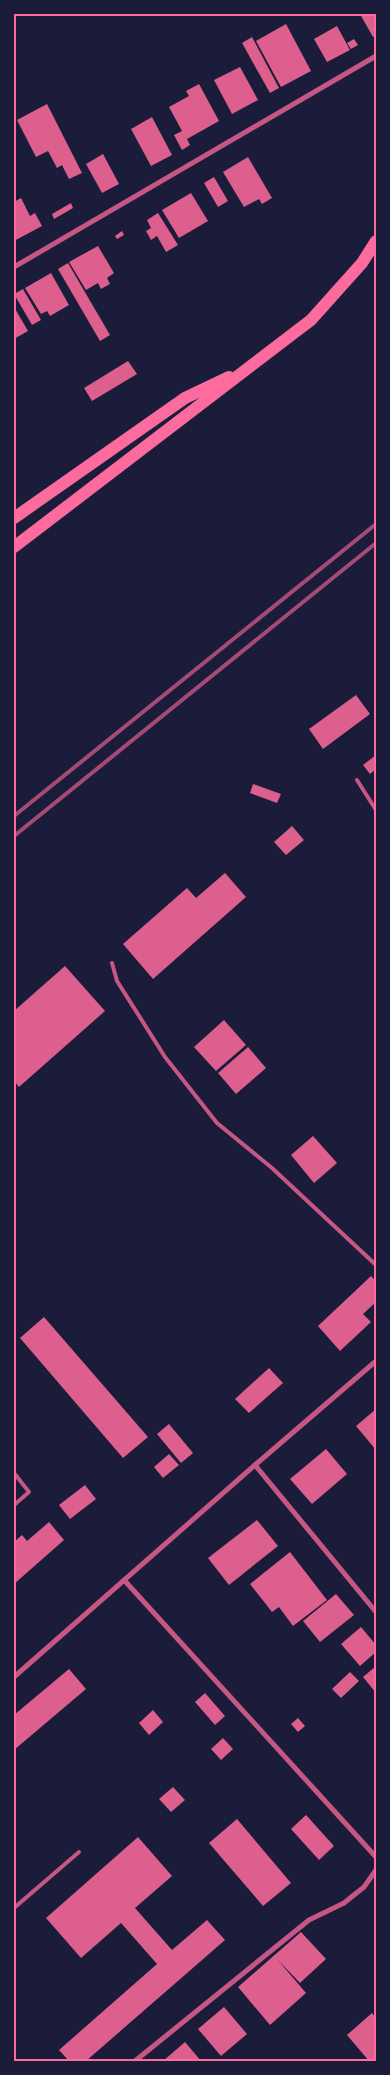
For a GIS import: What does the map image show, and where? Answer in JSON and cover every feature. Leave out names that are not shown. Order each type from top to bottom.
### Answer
[{"type":"main road","points":[[14,547],[254,365],[310,320],[362,263],[376,240]]},
{"type":"main road","points":[[14,518],[185,398],[254,365]]},
{"type":"street","points":[[14,267],[376,56]]},
{"type":"street","points":[[14,1677],[376,1361]]},
{"type":"street","points":[[255,1465],[376,1612]]},
{"type":"street","points":[[124,1580],[376,1857]]},
{"type":"street","points":[[135,2061],[309,1920],[344,1902],[364,1887],[376,1870]]},
{"type":"lane","points":[[357,780],[376,810]]},
{"type":"lane","points":[[112,963],[117,981],[166,1057],[217,1123],[272,1168],[376,1265]]},
{"type":"lane","points":[[14,1474],[29,1492],[14,1505]]},
{"type":"lane","points":[[14,1908],[79,1852]]},
{"type":"building","points":[[360,14],[376,14],[376,35],[373,37]]},
{"type":"building","points":[[286,24],[311,71],[281,87],[256,41]]},
{"type":"building","points":[[337,26],[350,50],[327,62],[314,39]]},
{"type":"building","points":[[252,37],[279,88],[270,93],[242,43]]},
{"type":"building","points":[[354,39],[358,45],[351,49],[347,43]]},
{"type":"building","points":[[240,67],[258,100],[232,114],[214,80]]},
{"type":"building","points":[[199,84],[219,121],[187,139],[190,145],[182,150],[174,135],[182,131],[169,107],[189,96],[186,91]]},
{"type":"building","points":[[47,104],[82,173],[69,179],[62,165],[57,168],[48,151],[36,157],[17,120]]},
{"type":"building","points":[[152,117],[172,155],[151,166],[131,129]]},
{"type":"building","points":[[103,154],[119,184],[102,193],[86,164]]},
{"type":"building","points":[[248,157],[272,198],[262,204],[259,199],[244,207],[223,172]]},
{"type":"building","points":[[214,177],[228,201],[218,207],[204,183]]},
{"type":"building","points":[[191,193],[208,221],[179,238],[162,210]]},
{"type":"building","points":[[21,198],[30,216],[35,213],[42,226],[14,241],[14,202]]},
{"type":"building","points":[[71,203],[73,208],[54,219],[52,214]]},
{"type":"building","points":[[158,213],[178,245],[166,252],[157,236],[151,240],[146,231],[151,228],[147,220]]},
{"type":"building","points":[[122,231],[124,235],[117,239],[115,236]]},
{"type":"building","points":[[98,246],[114,273],[107,278],[110,284],[101,289],[98,283],[86,290],[69,262]]},
{"type":"building","points":[[68,263],[110,335],[100,341],[58,269]]},
{"type":"building","points":[[51,273],[69,305],[50,316],[47,311],[41,314],[25,288]]},
{"type":"building","points":[[23,289],[41,320],[32,325],[14,294]]},
{"type":"building","points":[[14,307],[28,331],[14,339]]},
{"type":"building","points":[[128,361],[137,374],[92,401],[84,388]]},
{"type":"building","points":[[356,695],[370,714],[323,749],[309,729]]},
{"type":"building","points":[[376,755],[376,769],[370,774],[363,765]]},
{"type":"building","points":[[253,784],[281,794],[277,803],[250,793]]},
{"type":"building","points":[[292,826],[304,840],[286,855],[274,842]]},
{"type":"building","points":[[225,873],[246,897],[153,979],[123,944],[187,888],[196,898]]},
{"type":"building","points":[[65,966],[105,1011],[19,1087],[14,1081],[14,1011]]},
{"type":"building","points":[[224,1020],[246,1045],[216,1071],[194,1047]]},
{"type":"building","points":[[248,1047],[266,1068],[236,1094],[218,1073]]},
{"type":"building","points":[[313,1136],[337,1163],[314,1183],[291,1155]]},
{"type":"building","points":[[371,1276],[376,1281],[376,1302],[363,1314],[371,1322],[340,1351],[318,1326]]},
{"type":"building","points":[[44,1317],[148,1437],[123,1458],[20,1338]]},
{"type":"building","points":[[269,1368],[283,1383],[249,1413],[235,1399]]},
{"type":"building","points":[[376,1409],[376,1450],[356,1426]]},
{"type":"building","points":[[169,1424],[193,1453],[181,1463],[157,1434]]},
{"type":"building","points":[[326,1449],[347,1474],[312,1504],[290,1479]]},
{"type":"building","points":[[169,1454],[179,1465],[163,1478],[154,1467]]},
{"type":"building","points":[[85,1485],[96,1499],[70,1519],[59,1505]]},
{"type":"building","points":[[257,1520],[278,1546],[229,1585],[208,1558]]},
{"type":"building","points":[[49,1522],[64,1540],[14,1584],[14,1542],[22,1535],[27,1541]]},
{"type":"building","points":[[290,1552],[327,1600],[293,1626],[279,1607],[272,1612],[250,1584]]},
{"type":"building","points":[[336,1594],[354,1615],[320,1642],[303,1621]]},
{"type":"building","points":[[361,1627],[376,1645],[376,1652],[360,1666],[341,1644]]},
{"type":"building","points":[[376,1666],[376,1693],[363,1677]]},
{"type":"building","points":[[69,1669],[86,1689],[14,1750],[14,1715]]},
{"type":"building","points":[[350,1672],[359,1681],[341,1698],[332,1689]]},
{"type":"building","points":[[205,1693],[225,1716],[215,1725],[195,1702]]},
{"type":"building","points":[[153,1710],[163,1722],[149,1735],[139,1723]]},
{"type":"building","points":[[298,1718],[305,1726],[298,1732],[291,1724]]},
{"type":"building","points":[[223,1738],[233,1749],[221,1760],[211,1749]]},
{"type":"building","points":[[173,1787],[185,1800],[171,1812],[159,1799]]},
{"type":"building","points":[[306,1815],[334,1846],[319,1860],[291,1829]]},
{"type":"building","points":[[237,1819],[291,1883],[263,1906],[209,1843]]},
{"type":"building","points":[[138,1837],[172,1876],[135,1908],[172,1950],[207,1920],[225,1940],[86,2061],[69,2061],[59,2050],[157,1964],[121,1923],[81,1958],[46,1918]]},
{"type":"building","points":[[301,1932],[326,1959],[300,1983],[277,1959],[306,1993],[270,2025],[238,1987]]},
{"type":"building","points":[[224,2007],[247,2034],[221,2056],[198,2029]]},
{"type":"building","points":[[372,2013],[376,2018],[376,2061],[369,2061],[347,2035]]},
{"type":"building","points":[[185,2042],[201,2061],[163,2061]]},
{"type":"railway","points":[[14,816],[376,524]]},
{"type":"railway","points":[[14,836],[376,543]]}]
